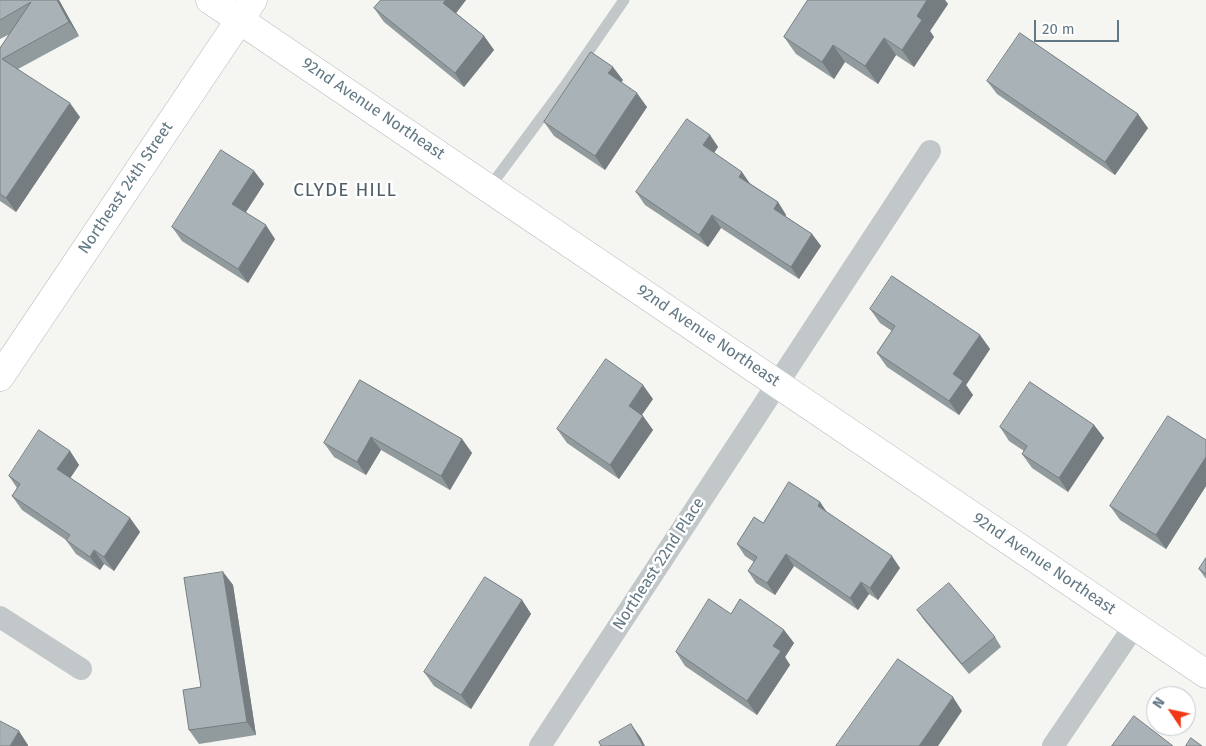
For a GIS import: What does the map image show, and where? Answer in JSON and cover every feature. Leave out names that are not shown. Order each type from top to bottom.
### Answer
[{"type":"main road","name":"92nd Avenue Northeast","points":[[210,0],[246,9],[489,188],[1206,674]]},
{"type":"main road","name":"Northeast 24th Street","points":[[0,377],[246,9]]},
{"type":"street","name":"Northeast 22nd Place","points":[[540,746],[930,151]]},
{"type":"street","points":[[0,616],[81,669]]},
{"type":"street","points":[[1053,746],[1135,626]]},
{"type":"lane","points":[[489,188],[564,87],[624,0]]},
{"type":"building","points":[[0,0],[57,0],[69,22],[2,59],[70,103],[6,198],[0,194],[0,48],[31,2],[0,20]]},
{"type":"building","points":[[381,0],[446,0],[443,3],[484,36],[455,73],[374,8]]},
{"type":"building","points":[[808,0],[927,0],[917,16],[922,20],[902,50],[884,38],[865,66],[833,45],[822,62],[784,37]]},
{"type":"building","points":[[1020,33],[1138,114],[1105,162],[987,81]]},
{"type":"building","points":[[591,52],[613,67],[608,73],[637,93],[595,156],[544,122]]},
{"type":"building","points":[[687,119],[710,135],[703,145],[742,172],[739,177],[778,202],[774,209],[812,234],[791,267],[712,215],[699,235],[636,192]]},
{"type":"building","points":[[221,150],[254,171],[232,204],[266,225],[238,269],[172,227]]},
{"type":"building","points":[[892,276],[980,335],[953,374],[963,381],[949,401],[877,353],[895,326],[870,309]]},
{"type":"building","points":[[606,359],[643,385],[629,406],[643,416],[610,465],[557,429]]},
{"type":"building","points":[[360,380],[462,439],[441,476],[371,437],[357,462],[324,443]]},
{"type":"building","points":[[1030,382],[1094,425],[1059,478],[1022,454],[1027,446],[1000,427]]},
{"type":"building","points":[[1168,416],[1206,440],[1206,457],[1156,535],[1110,506]]},
{"type":"building","points":[[39,430],[70,451],[57,469],[130,518],[104,557],[94,550],[90,557],[66,540],[70,535],[12,496],[20,484],[9,476]]},
{"type":"building","points":[[789,482],[820,502],[818,506],[892,556],[870,588],[861,582],[850,598],[786,554],[767,583],[748,571],[757,557],[737,544],[754,517],[763,523]]},
{"type":"building","points":[[1206,558],[1206,574],[1199,569]]},
{"type":"building","points":[[223,572],[247,722],[189,730],[183,690],[201,687],[184,578]]},
{"type":"building","points":[[485,577],[522,600],[461,695],[424,672]]},
{"type":"building","points":[[949,583],[995,637],[962,664],[917,610]]},
{"type":"building","points":[[709,599],[731,614],[740,599],[784,630],[773,646],[781,651],[747,701],[676,652]]},
{"type":"building","points":[[898,659],[953,697],[919,746],[836,746]]},
{"type":"building","points":[[1134,716],[1146,725],[1146,736],[1160,736],[1173,746],[1112,746]]},
{"type":"building","points":[[0,721],[19,731],[10,746],[0,746]]},
{"type":"building","points":[[631,724],[643,746],[601,746],[599,742]]},
{"type":"building","points":[[1191,738],[1202,746],[1186,746]]},
{"type":"district","name":"CLYDE HILL","points":[[345,191]]}]
